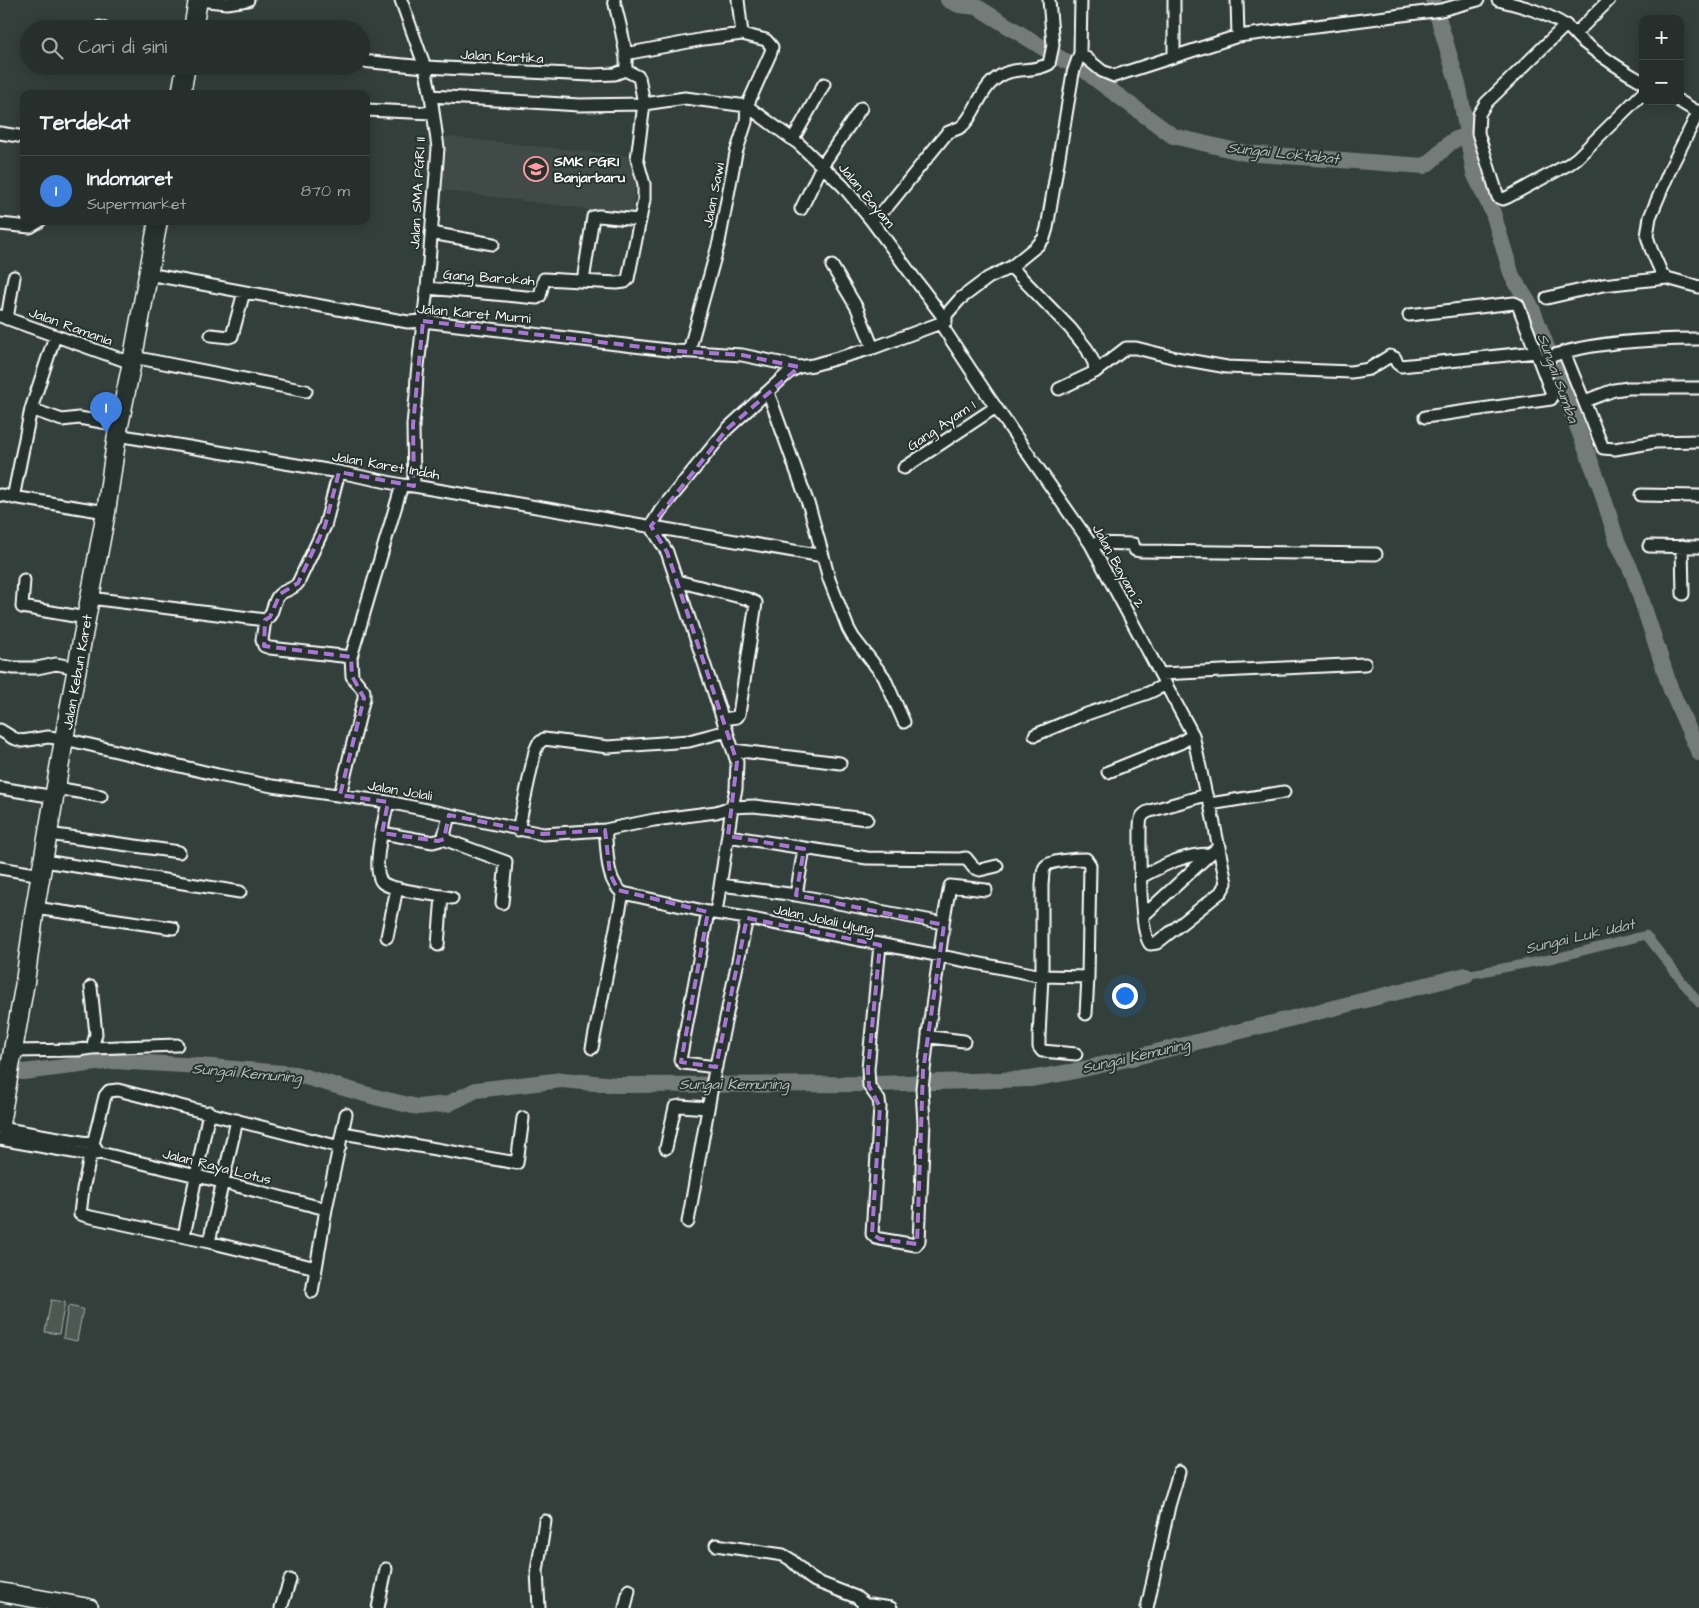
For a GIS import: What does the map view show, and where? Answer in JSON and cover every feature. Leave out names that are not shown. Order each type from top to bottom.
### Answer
[{"type":"main road","points":[[195,20],[198,0]]},
{"type":"main road","points":[[182,90],[184,75]]},
{"type":"main road","name":"Jalan Kebun Karet","points":[[0,1126],[25,982],[35,908],[106,512],[118,430],[157,225]]},
{"type":"main road","points":[[0,1592],[89,1608]]},
{"type":"street","points":[[198,0],[228,3],[248,0]]},
{"type":"street","name":"Jalan SMA PGRI II","points":[[401,0],[425,67],[438,148],[427,288],[416,374],[413,425],[414,486]]},
{"type":"street","points":[[583,281],[593,217],[639,220],[644,200],[644,184],[637,159],[644,104],[639,77],[625,70],[625,54],[614,0]]},
{"type":"street","points":[[625,54],[742,34],[738,0]]},
{"type":"street","points":[[871,220],[888,206],[947,133],[960,127],[967,120],[991,83],[1009,70],[1042,68],[1049,64],[1053,50],[1050,0]]},
{"type":"street","points":[[715,1071],[681,1062],[680,1060],[712,913],[721,884],[738,777],[737,762],[667,552],[651,526],[660,511],[727,429],[788,373],[799,367],[873,348],[943,322],[946,315],[960,299],[988,278],[1011,267],[1044,238],[1072,73],[1079,54],[1081,0]]},
{"type":"street","points":[[1174,0],[1174,57]]},
{"type":"street","points":[[1237,0],[1238,36]]},
{"type":"street","points":[[1079,54],[1102,71],[1114,76],[1238,36],[1436,11],[1478,0]]},
{"type":"street","points":[[1498,0],[1537,10],[1566,25],[1576,33],[1579,39],[1602,57],[1639,80]]},
{"type":"street","points":[[1576,33],[1610,0]]},
{"type":"street","points":[[1566,25],[1486,103],[1480,114],[1478,133],[1498,197],[1503,199],[1508,197],[1569,164],[1639,97]]},
{"type":"street","name":"Jalan Sawi","points":[[689,351],[719,242],[736,153],[746,122],[747,106],[772,47],[766,40],[742,34]]},
{"type":"street","name":"Jalan Kartika","points":[[370,62],[425,67],[591,75],[614,74],[625,70]]},
{"type":"street","points":[[792,139],[824,84]]},
{"type":"street","points":[[431,96],[579,105],[644,104],[685,98],[747,106]]},
{"type":"street","points":[[1667,278],[1662,274],[1651,249],[1647,228],[1672,165],[1699,112],[1684,104]]},
{"type":"street","name":"Jalan Bayam","points":[[747,106],[792,139],[843,186],[871,220],[943,322]]},
{"type":"street","points":[[802,209],[822,166],[861,108]]},
{"type":"street","points":[[370,110],[433,113]]},
{"type":"street","points":[[0,133],[20,136]]},
{"type":"street","name":"Gang Barokah","points":[[427,288],[537,298],[540,296],[544,278],[625,282],[629,275],[639,220]]},
{"type":"street","points":[[0,224],[30,227],[33,225]]},
{"type":"street","points":[[431,232],[493,244]]},
{"type":"street","points":[[832,266],[856,308],[873,348]]},
{"type":"street","points":[[1011,267],[1070,328],[1087,349],[1094,363],[1095,372]]},
{"type":"street","name":"Jalan Karet Murni","points":[[148,274],[408,322],[423,321],[676,351],[742,355],[799,367]]},
{"type":"street","points":[[4,318],[14,277]]},
{"type":"street","points":[[1547,298],[1603,285],[1667,278],[1699,286]]},
{"type":"street","points":[[211,335],[232,336],[244,292]]},
{"type":"street","points":[[1409,315],[1493,304],[1514,303],[1518,305],[1540,357],[1552,394],[1550,399],[1425,417]]},
{"type":"street","name":"Jalan Ramania","points":[[4,318],[114,358],[123,360],[133,357],[306,391]]},
{"type":"street","name":"Jalan Bayam 2","points":[[943,322],[996,407],[1090,543],[1193,735],[1220,847],[1226,879],[1225,886],[1221,892],[1154,944],[1148,942],[1143,916]]},
{"type":"street","points":[[13,498],[30,409],[55,336]]},
{"type":"street","points":[[1059,389],[1095,372],[1126,348],[1136,348],[1176,358],[1227,367],[1351,372],[1368,369],[1390,356],[1395,358],[1401,366],[1540,357],[1601,345],[1666,339],[1699,339]]},
{"type":"street","points":[[1561,353],[1585,401],[1603,448],[1614,449],[1655,442],[1699,441]]},
{"type":"street","points":[[1585,401],[1614,390],[1628,388],[1699,388]]},
{"type":"street","points":[[768,392],[810,509],[828,579],[848,628],[852,637],[884,677],[904,722]]},
{"type":"street","name":"Gang Ayam 1","points":[[904,468],[996,407]]},
{"type":"street","name":"Jalan Karet Indah","points":[[30,409],[62,420],[79,418],[118,430],[402,485],[823,556]]},
{"type":"street","points":[[339,472],[325,526],[298,583],[293,588],[280,594],[277,598],[271,615],[265,620],[262,640],[264,646],[270,648],[351,656]]},
{"type":"street","points":[[340,795],[364,698],[364,691],[352,676],[351,656],[402,485]]},
{"type":"street","points":[[0,495],[106,512]]},
{"type":"street","points":[[1641,495],[1699,496]]},
{"type":"street","points":[[1090,543],[1133,544],[1135,550],[1141,551],[1376,554]]},
{"type":"street","points":[[1649,546],[1699,547]]},
{"type":"street","points":[[1682,546],[1683,594]]},
{"type":"street","points":[[24,580],[22,607],[86,618]]},
{"type":"street","points":[[677,581],[748,599],[756,603],[739,714],[738,717],[724,719]]},
{"type":"street","points":[[90,598],[265,620]]},
{"type":"street","points":[[0,666],[37,668],[56,664],[77,668]]},
{"type":"street","points":[[1161,674],[1365,664]]},
{"type":"street","points":[[1035,735],[1165,685]]},
{"type":"street","name":"Jalan Jolali","points":[[0,730],[22,741],[48,737],[65,739],[272,786],[388,802],[543,834],[605,830],[654,820],[716,812],[732,807],[754,806],[867,819]]},
{"type":"street","points":[[518,830],[535,751],[538,744],[544,739],[608,747],[689,741],[727,730]]},
{"type":"street","points":[[1108,772],[1180,743],[1193,735]]},
{"type":"street","points":[[734,750],[840,763]]},
{"type":"street","points":[[0,788],[101,796]]},
{"type":"street","points":[[1143,916],[1140,828],[1142,815],[1208,800],[1284,792]]},
{"type":"street","points":[[388,802],[377,864],[380,880],[384,884],[397,888],[447,897],[438,945]]},
{"type":"street","points":[[444,839],[449,815]]},
{"type":"street","points":[[592,1048],[623,893],[613,883],[610,874],[605,830]]},
{"type":"street","points":[[382,833],[433,842],[444,839],[506,862],[502,903]]},
{"type":"street","points":[[48,834],[179,852]]},
{"type":"street","points":[[728,836],[804,849],[852,854],[867,858],[966,858],[974,868],[980,870],[997,866]]},
{"type":"street","points":[[1143,916],[1220,847]]},
{"type":"street","points":[[796,895],[804,849]]},
{"type":"street","points":[[1141,877],[1177,859],[1197,854],[1210,854]]},
{"type":"street","points":[[1076,1054],[1042,1051],[1039,1047],[1042,976],[1042,884],[1044,869],[1053,862],[1086,859],[1090,865],[1086,1014]]},
{"type":"street","points":[[0,868],[42,868],[240,892]]},
{"type":"street","points":[[721,884],[796,895],[943,923]]},
{"type":"street","points":[[880,946],[868,1069],[869,1086],[879,1100],[880,1107],[872,1234],[880,1239],[916,1245],[918,1241],[923,1150],[923,1071],[944,927],[943,923],[950,886],[986,890]]},
{"type":"street","points":[[387,937],[397,888]]},
{"type":"street","name":"Jalan Jolali Ujung","points":[[623,893],[712,913],[747,918],[880,946],[1042,976],[1088,977]]},
{"type":"street","points":[[35,908],[173,928]]},
{"type":"street","points":[[688,1222],[715,1071],[747,918]]},
{"type":"street","points":[[91,987],[96,1034],[92,1048]]},
{"type":"street","points":[[928,1036],[964,1041]]},
{"type":"street","points":[[12,1062],[92,1048],[177,1045]]},
{"type":"street","points":[[316,1268],[184,1236],[80,1214],[95,1154],[93,1144],[105,1096],[113,1090],[209,1112],[340,1147]]},
{"type":"street","points":[[666,1148],[675,1107],[708,1108]]},
{"type":"street","points":[[184,1236],[209,1112]]},
{"type":"street","points":[[312,1292],[326,1209],[346,1114]]},
{"type":"street","points":[[343,1133],[517,1163],[523,1118]]},
{"type":"street","points":[[209,1242],[237,1120]]},
{"type":"street","points":[[0,1126],[93,1144]]},
{"type":"street","name":"Jalan Raya Lotus","points":[[0,1139],[95,1154],[222,1182],[326,1209]]},
{"type":"street","points":[[1147,1608],[1179,1472]]},
{"type":"street","points":[[539,1608],[537,1571],[544,1521]]},
{"type":"street","points":[[716,1545],[782,1556],[790,1559],[815,1581],[856,1597],[864,1607],[891,1608]]},
{"type":"street","points":[[378,1608],[386,1570]]},
{"type":"street","points":[[281,1608],[290,1580]]},
{"type":"street","points":[[625,1608],[628,1590]]},
{"type":"highlighted area","points":[[423,321],[676,351],[742,355],[799,367],[727,429],[651,526],[667,552],[737,762],[728,836],[804,849],[796,895],[944,925],[923,1071],[917,1244],[880,1239],[872,1234],[880,1107],[869,1086],[868,1069],[880,945],[747,918],[716,1067],[681,1062],[708,912],[618,890],[610,874],[605,830],[543,834],[449,815],[444,839],[438,841],[382,833],[388,802],[340,795],[364,698],[352,676],[351,657],[264,646],[265,620],[270,617],[280,594],[298,583],[325,526],[339,472],[414,486],[413,425]]},
{"type":"shaded area","name":"SMK PGRI Banjarbaru","points":[[442,136],[628,156],[635,182],[633,215],[440,190]]},
{"type":"shaded area","points":[[51,1300],[65,1302],[59,1334],[45,1332]]},
{"type":"shaded area","points":[[68,1306],[83,1309],[77,1341],[63,1338]]},
{"type":"waterway","name":"Sungai Loktabat","points":[[948,0],[959,5],[977,7],[1063,60],[1081,67],[1173,136],[1245,153],[1424,166],[1449,144],[1460,137],[1467,136]]},
{"type":"waterway","name":"Sungai Sumba","points":[[1433,0],[1459,88],[1474,173],[1493,213],[1512,276],[1532,308],[1600,486],[1617,541],[1633,574],[1671,690],[1699,753]]},
{"type":"waterway","name":"Sungai Luk Udat","points":[[1466,975],[1555,958],[1646,935],[1699,1003]]},
{"type":"waterway","name":"Sungai Kemuning","points":[[0,1066],[23,1072],[113,1061],[295,1074],[417,1107],[448,1104],[476,1090],[562,1080],[616,1085],[875,1084],[1030,1079],[1132,1058],[1466,975]]},
{"type":"place","name":"SMK PGRI Banjarbaru","points":[[536,169]]},
{"type":"place","name":"Indomaret","points":[[106,433]]}]
